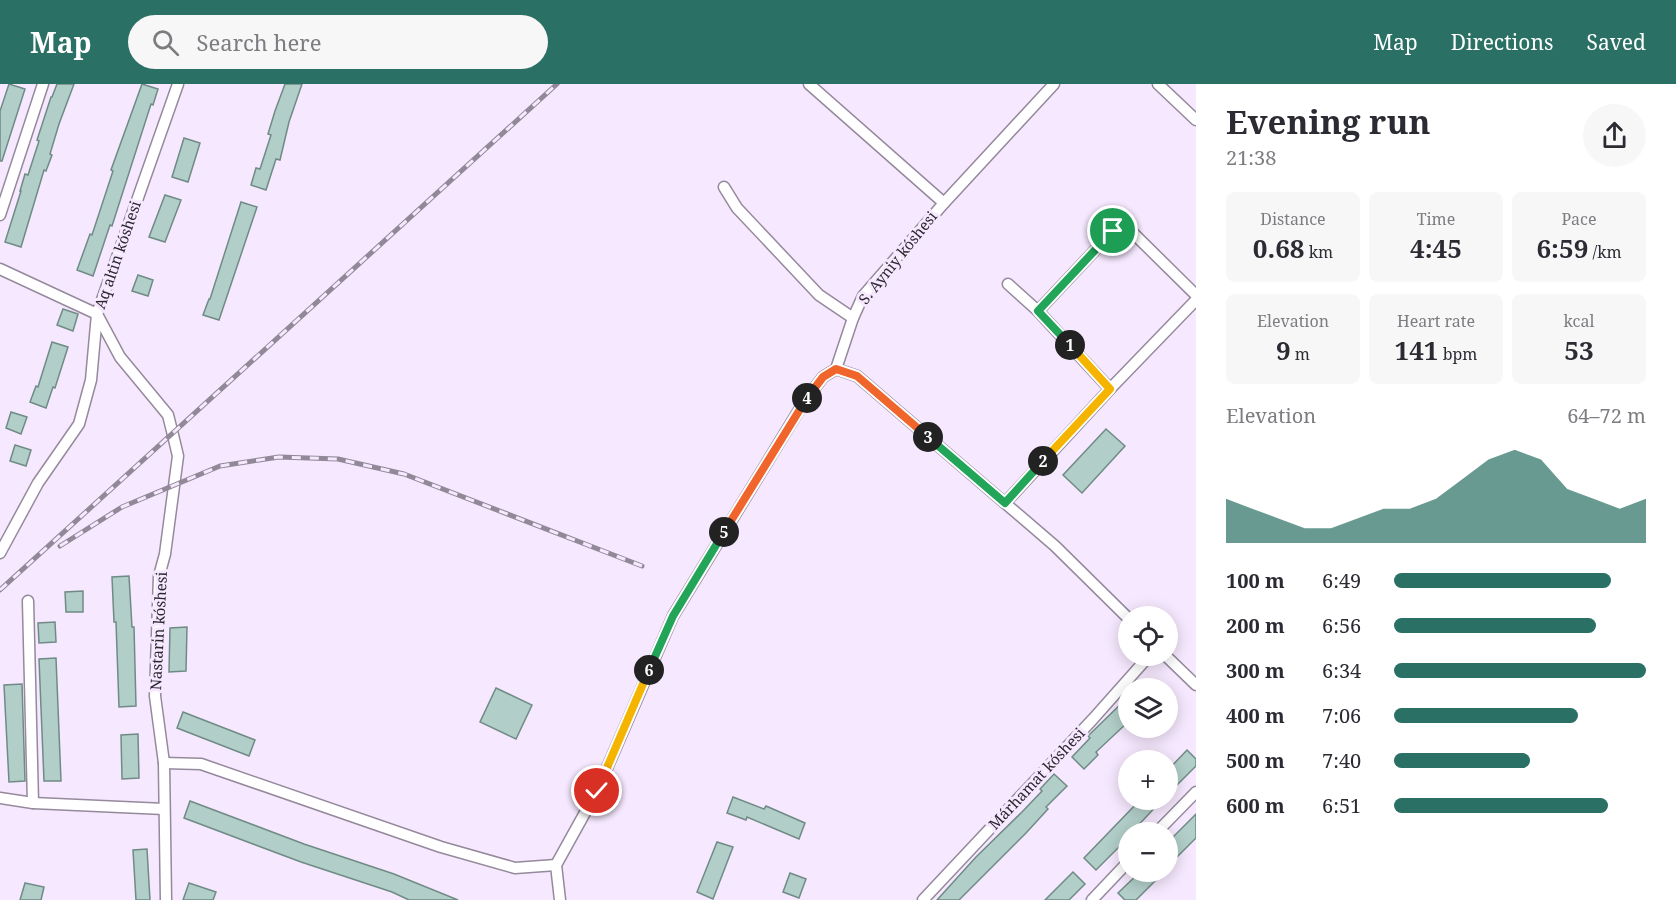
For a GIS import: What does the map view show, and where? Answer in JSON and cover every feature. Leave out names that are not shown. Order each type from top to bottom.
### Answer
[{"type":"street","points":[[0,215],[43,84]]},
{"type":"street","name":"Aq altin kóshesi","points":[[0,553],[38,483],[79,424],[91,380],[97,314],[178,84]]},
{"type":"street","points":[[809,84],[944,203]]},
{"type":"street","name":"S. Ayniy kóshesi","points":[[556,865],[597,791],[673,616],[804,402],[823,377],[836,369],[863,296],[944,203],[1054,84]]},
{"type":"street","points":[[1158,84],[1196,120]]},
{"type":"street","points":[[724,188],[737,208],[819,295],[853,318]]},
{"type":"street","points":[[1038,311],[1113,231],[1122,227],[1129,229],[1196,295]]},
{"type":"street","points":[[0,268],[97,314]]},
{"type":"street","points":[[1008,284],[1038,311],[1110,389]]},
{"type":"street","points":[[1005,503],[1196,300]]},
{"type":"street","name":"Nastarin kóshesi","points":[[97,314],[120,357],[168,415],[178,456],[165,554],[159,576],[155,696],[164,763],[166,900]]},
{"type":"street","points":[[836,369],[857,376],[1055,546],[1118,608]]},
{"type":"street","points":[[28,601],[33,803]]},
{"type":"street","name":"Márhamat kóshesi","points":[[923,900],[1140,666]]},
{"type":"street","points":[[1176,666],[1196,685]]},
{"type":"street","points":[[164,763],[201,764],[441,847],[515,868],[556,865],[560,900]]},
{"type":"street","points":[[1167,822],[1196,792]]},
{"type":"street","points":[[0,798],[33,803],[164,809]]},
{"type":"street","points":[[1092,900],[1118,873]]},
{"type":"building","points":[[9,84],[25,89],[2,161],[0,161],[0,111]]},
{"type":"building","points":[[57,84],[74,84],[59,124],[50,154],[52,155],[46,171],[44,170],[21,247],[5,242],[25,174],[28,175],[39,141],[37,140]]},
{"type":"building","points":[[142,84],[158,89],[93,276],[77,270],[90,234],[92,235],[113,171],[111,170]]},
{"type":"building","points":[[285,84],[302,84],[289,122],[280,160],[276,159],[266,190],[251,185],[256,168],[260,169],[271,135],[268,134]]},
{"type":"building","points":[[184,138],[200,143],[188,182],[172,177]]},
{"type":"building","points":[[165,195],[181,200],[165,242],[149,237]]},
{"type":"building","points":[[241,202],[257,207],[219,320],[203,315]]},
{"type":"building","points":[[138,275],[153,280],[148,296],[132,291]]},
{"type":"building","points":[[63,309],[78,314],[73,331],[57,325]]},
{"type":"building","points":[[52,342],[68,347],[46,408],[30,402],[36,386],[38,387]]},
{"type":"building","points":[[11,412],[27,417],[21,434],[6,428]]},
{"type":"building","points":[[1106,429],[1125,446],[1082,493],[1063,475]]},
{"type":"building","points":[[15,445],[31,450],[26,466],[10,461]]},
{"type":"building","points":[[129,576],[132,627],[134,627],[136,706],[119,707],[112,577]]},
{"type":"building","points":[[83,591],[83,612],[66,612],[65,592]]},
{"type":"building","points":[[55,622],[56,642],[39,643],[38,623]]},
{"type":"building","points":[[187,627],[186,671],[169,672],[170,628]]},
{"type":"building","points":[[56,658],[61,781],[44,781],[39,659]]},
{"type":"building","points":[[22,684],[25,781],[9,782],[4,685]]},
{"type":"building","points":[[496,688],[532,705],[516,739],[480,722]]},
{"type":"building","points":[[1118,707],[1118,731],[1096,752],[1098,755],[1084,769],[1072,757],[1090,738],[1088,736]]},
{"type":"building","points":[[183,712],[255,740],[249,756],[177,728]]},
{"type":"building","points":[[138,734],[139,778],[122,779],[121,735]]},
{"type":"building","points":[[1187,750],[1196,759],[1196,766],[1178,784],[1178,759]]},
{"type":"building","points":[[1054,774],[1067,786],[1046,807],[1048,809],[1026,833],[959,900],[937,900],[1042,791],[1040,789]]},
{"type":"building","points":[[733,797],[764,809],[766,806],[805,823],[799,839],[747,817],[746,820],[727,813]]},
{"type":"building","points":[[190,801],[304,844],[394,874],[458,900],[409,900],[392,892],[301,862],[184,818]]},
{"type":"building","points":[[1130,810],[1153,810],[1141,822],[1119,822]]},
{"type":"building","points":[[1196,814],[1196,838],[1178,856],[1178,832]]},
{"type":"building","points":[[1118,823],[1118,848],[1096,870],[1084,858]]},
{"type":"building","points":[[717,842],[733,847],[713,899],[697,892]]},
{"type":"building","points":[[147,849],[150,900],[136,900],[133,850]]},
{"type":"building","points":[[1073,872],[1085,884],[1069,900],[1045,900]]},
{"type":"building","points":[[790,873],[806,879],[799,898],[783,892]]},
{"type":"building","points":[[1130,882],[1154,882],[1136,900],[1125,900],[1118,893]]},
{"type":"building","points":[[25,883],[44,887],[41,900],[20,900]]},
{"type":"building","points":[[189,883],[216,892],[213,900],[183,900]]},
{"type":"railway","points":[[0,590],[557,84]]},
{"type":"railway","points":[[60,546],[122,507],[220,466],[279,457],[338,459],[404,474],[642,566]]},
{"type":"route","points":[[597,791],[673,616],[804,402],[823,377],[836,369],[857,376],[1005,503],[1110,389],[1038,311],[1113,231]]}]
